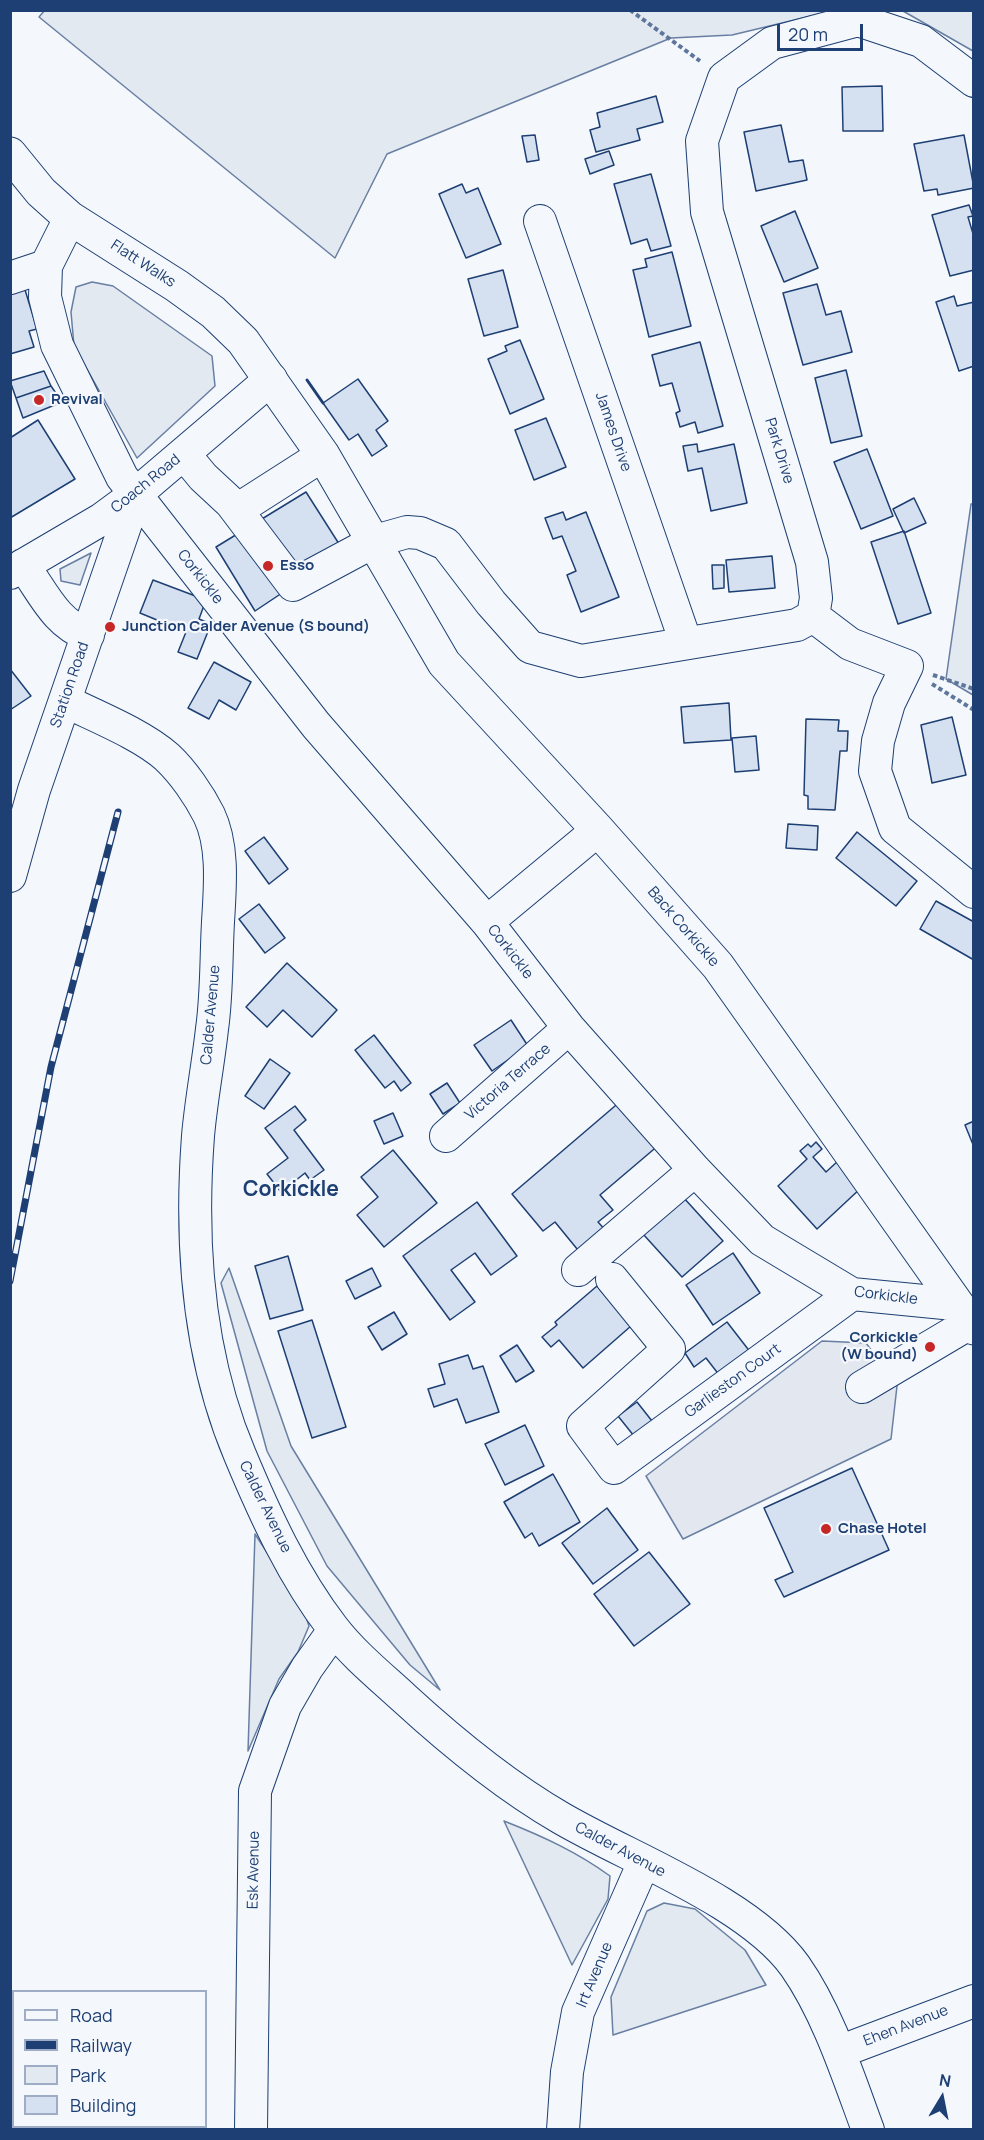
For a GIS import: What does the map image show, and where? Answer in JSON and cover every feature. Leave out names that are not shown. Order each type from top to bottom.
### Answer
[{"type":"main road","name":"Flatt Walks","points":[[10,153],[41,192],[70,218],[213,312],[243,340],[271,379]]},
{"type":"main road","points":[[271,379],[322,455],[375,541]]},
{"type":"main road","name":"Back Corkickle","points":[[375,541],[444,663],[598,830],[718,966],[966,1318]]},
{"type":"street","points":[[724,78],[772,43],[858,20],[921,41],[974,81]]},
{"type":"street","name":"Park Drive","points":[[724,78],[702,141],[707,212],[812,562],[816,598],[813,616]]},
{"type":"street","points":[[10,278],[46,266],[70,218]]},
{"type":"street","name":"James Drive","points":[[540,221],[686,643]]},
{"type":"street","name":"Corkickle","points":[[46,266],[45,297],[57,345],[122,477],[316,725],[487,922],[569,1028],[695,1170],[762,1240],[852,1294],[966,1318]]},
{"type":"street","name":"Coach Road","points":[[17,569],[102,519],[136,494],[271,379]]},
{"type":"street","points":[[184,454],[203,477],[237,510],[293,585],[375,541],[414,532],[433,536],[446,544],[491,603],[530,646],[581,661],[797,625],[813,616],[850,644],[907,666],[889,703],[878,741],[875,771],[895,828],[974,892]]},
{"type":"street","points":[[237,510],[322,455]]},
{"type":"street","name":"Station Road","points":[[10,876],[27,810],[136,494]]},
{"type":"street","points":[[17,569],[62,621],[74,630],[88,634]]},
{"type":"street","name":"Calder Avenue","points":[[64,701],[116,726],[166,756],[192,788],[211,819],[219,853],[219,906],[213,1023],[198,1136],[196,1243],[203,1316],[216,1388],[237,1449],[268,1519],[299,1577],[334,1630],[378,1675],[492,1772],[558,1817],[717,1901],[758,1929],[794,1965],[839,2052],[868,2130]]},
{"type":"street","points":[[487,922],[598,830]]},
{"type":"street","name":"Victoria Terrace","points":[[446,1136],[569,1028]]},
{"type":"street","points":[[578,1270],[695,1170]]},
{"type":"street","name":"Garlieston Court","points":[[612,1279],[669,1349],[583,1426],[614,1468],[852,1294]]},
{"type":"street","points":[[862,1387],[966,1318]]},
{"type":"street","name":"Esk Avenue","points":[[251,2130],[255,1791],[285,1706],[307,1668],[334,1630]]},
{"type":"street","name":"Irt Avenue","points":[[563,2130],[567,2072],[579,2012],[644,1862]]},
{"type":"street","name":"Ehen Avenue","points":[[839,2052],[974,2001]]},
{"type":"path","points":[[630,10],[724,78]]},
{"type":"path","points":[[907,666],[974,689]]},
{"type":"path","points":[[907,666],[974,710]]},
{"type":"green space","points":[[45,10],[832,11],[732,35],[671,38],[387,154],[335,258],[39,17]]},
{"type":"green space","points":[[903,11],[973,11],[973,51]]},
{"type":"green space","points":[[92,282],[113,286],[212,356],[215,386],[137,458],[74,346],[71,312],[76,287]]},
{"type":"green space","points":[[971,504],[974,504],[973,695],[946,679]]},
{"type":"green space","points":[[91,553],[80,585],[61,581],[60,569]]},
{"type":"green space","points":[[229,1268],[291,1446],[440,1690],[410,1665],[327,1566],[267,1451],[221,1283]]},
{"type":"green space","points":[[255,1534],[303,1608],[309,1626],[298,1652],[279,1679],[248,1751]]},
{"type":"green space","points":[[504,1821],[559,1845],[610,1876],[608,1899],[572,1965]]},
{"type":"green space","points":[[664,1903],[695,1909],[745,1950],[766,1985],[613,2035],[611,1997],[647,1911]]},
{"type":"shaded area","points":[[822,1341],[866,1343],[897,1386],[891,1439],[683,1539],[646,1476]]},
{"type":"building","points":[[882,86],[883,131],[843,131],[842,87]]},
{"type":"building","points":[[656,96],[663,122],[637,129],[640,140],[596,152],[590,130],[600,127],[597,113]]},
{"type":"building","points":[[781,125],[789,162],[803,160],[807,180],[756,191],[744,132]]},
{"type":"building","points":[[535,135],[539,160],[527,162],[522,136]]},
{"type":"building","points":[[964,135],[974,188],[938,195],[937,189],[924,191],[914,144]]},
{"type":"building","points":[[609,151],[614,165],[590,174],[585,159]]},
{"type":"building","points":[[651,174],[671,246],[651,251],[647,239],[631,244],[614,184]]},
{"type":"building","points":[[462,184],[466,193],[478,188],[501,244],[466,258],[439,194]]},
{"type":"building","points":[[969,205],[973,216],[968,217],[974,237],[974,270],[950,276],[932,215]]},
{"type":"building","points":[[795,211],[818,268],[784,282],[761,226]]},
{"type":"building","points":[[672,252],[691,326],[649,337],[633,270],[647,267],[645,259]]},
{"type":"building","points":[[503,270],[518,327],[484,336],[468,279]]},
{"type":"building","points":[[22,280],[37,329],[29,331],[34,347],[10,354],[10,284]]},
{"type":"building","points":[[817,284],[826,315],[841,311],[852,352],[803,365],[783,293]]},
{"type":"building","points":[[954,296],[957,306],[974,302],[974,366],[959,371],[936,302]]},
{"type":"building","points":[[520,340],[544,399],[510,414],[488,359],[507,351],[505,346]]},
{"type":"building","points":[[700,342],[723,426],[698,433],[695,422],[680,427],[676,413],[680,411],[672,383],[660,386],[652,355]]},
{"type":"building","points":[[846,370],[862,436],[831,443],[815,378]]},
{"type":"building","points":[[44,371],[51,386],[16,398],[10,381]]},
{"type":"building","points":[[358,379],[388,421],[376,430],[387,446],[372,456],[358,434],[349,440],[323,403]]},
{"type":"building","name":"Revival","points":[[51,386],[62,402],[23,418],[16,398]]},
{"type":"building","points":[[546,418],[566,467],[534,480],[515,430]]},
{"type":"building","points":[[38,420],[75,479],[10,518],[10,438]]},
{"type":"building","points":[[697,444],[698,452],[734,444],[747,503],[711,511],[702,468],[688,471],[683,446]]},
{"type":"building","points":[[867,449],[893,516],[861,529],[834,462]]},
{"type":"building","name":"Esso","points":[[306,492],[341,547],[255,611],[216,547]]},
{"type":"building","points":[[914,498],[926,523],[904,533],[893,509]]},
{"type":"building","points":[[563,512],[566,520],[586,512],[619,597],[581,612],[567,575],[576,571],[562,536],[553,539],[545,518]]},
{"type":"building","points":[[904,531],[931,613],[898,624],[871,542]]},
{"type":"building","points":[[772,556],[775,588],[729,592],[726,560]]},
{"type":"building","points":[[712,565],[724,565],[724,588],[713,589]]},
{"type":"building","points":[[153,580],[206,600],[199,619],[211,624],[197,659],[178,652],[186,632],[140,613]]},
{"type":"building","points":[[214,662],[251,682],[236,710],[219,700],[209,719],[188,708]]},
{"type":"building","points":[[10,669],[31,696],[10,710]]},
{"type":"building","points":[[729,703],[731,740],[684,743],[681,707]]},
{"type":"building","points":[[952,717],[966,775],[932,783],[921,725]]},
{"type":"building","points":[[806,719],[839,720],[838,731],[848,731],[847,751],[840,751],[835,810],[808,809],[808,796],[804,795]]},
{"type":"building","points":[[756,736],[759,770],[735,772],[732,738]]},
{"type":"building","points":[[788,824],[818,826],[817,850],[786,848]]},
{"type":"building","points":[[857,832],[917,881],[896,906],[836,858]]},
{"type":"building","points":[[264,837],[288,869],[269,884],[245,851]]},
{"type":"building","points":[[936,901],[974,922],[974,960],[920,929]]},
{"type":"building","points":[[259,904],[285,938],[265,953],[239,919]]},
{"type":"building","points":[[287,963],[337,1010],[312,1037],[283,1010],[267,1027],[246,1007]]},
{"type":"building","points":[[511,1020],[528,1046],[492,1071],[474,1045]]},
{"type":"building","points":[[374,1035],[411,1083],[401,1091],[394,1081],[385,1088],[355,1050]]},
{"type":"building","points":[[270,1059],[290,1073],[264,1109],[245,1096]]},
{"type":"building","points":[[447,1083],[460,1103],[443,1114],[430,1094]]},
{"type":"building","points":[[622,1100],[660,1144],[600,1195],[613,1210],[598,1222],[608,1233],[582,1255],[555,1222],[543,1231],[512,1194]]},
{"type":"building","points":[[295,1106],[306,1120],[294,1130],[324,1170],[310,1180],[305,1173],[281,1192],[267,1174],[288,1158],[265,1128]]},
{"type":"building","points":[[393,1113],[403,1136],[384,1144],[374,1121]]},
{"type":"building","points":[[974,1121],[974,1147],[965,1125]]},
{"type":"building","points":[[816,1142],[822,1149],[813,1157],[826,1172],[838,1161],[862,1187],[817,1229],[778,1186],[807,1159],[800,1151],[808,1144],[811,1147]]},
{"type":"building","points":[[393,1150],[437,1203],[384,1247],[357,1215],[378,1197],[361,1177]]},
{"type":"building","points":[[683,1197],[723,1241],[682,1277],[643,1234]]},
{"type":"building","points":[[477,1202],[517,1256],[491,1275],[475,1253],[451,1270],[475,1302],[450,1320],[403,1256]]},
{"type":"building","points":[[733,1253],[760,1293],[713,1325],[686,1285]]},
{"type":"building","points":[[288,1256],[303,1310],[270,1319],[255,1266]]},
{"type":"building","points":[[372,1268],[381,1286],[355,1299],[346,1281]]},
{"type":"building","points":[[597,1286],[631,1326],[583,1368],[559,1340],[551,1347],[542,1337],[557,1325],[555,1322]]},
{"type":"building","points":[[394,1312],[407,1334],[382,1350],[368,1327]]},
{"type":"building","points":[[312,1320],[346,1427],[312,1438],[278,1331]]},
{"type":"building","points":[[727,1322],[751,1353],[720,1376],[706,1358],[694,1367],[685,1353]]},
{"type":"building","points":[[517,1345],[534,1371],[516,1382],[500,1356]]},
{"type":"building","points":[[468,1355],[473,1369],[483,1366],[499,1412],[466,1423],[457,1399],[434,1407],[428,1389],[445,1384],[439,1364]]},
{"type":"building","points":[[637,1402],[652,1421],[634,1436],[618,1416]]},
{"type":"building","points":[[525,1425],[544,1466],[505,1485],[485,1444]]},
{"type":"building","name":"Chase Hotel","points":[[852,1468],[889,1550],[784,1597],[775,1580],[793,1572],[764,1508]]},
{"type":"building","points":[[553,1474],[580,1522],[539,1546],[532,1533],[525,1538],[504,1502]]},
{"type":"building","points":[[607,1508],[638,1550],[593,1584],[562,1543]]},
{"type":"building","points":[[649,1552],[690,1604],[634,1646],[594,1594]]},
{"type":"railway","points":[[10,1281],[51,1067],[118,812]]},
{"type":"wall","points":[[307,380],[323,403]]},
{"type":"place","name":"Revival","points":[[39,400]]},
{"type":"place","name":"Esso","points":[[268,566]]},
{"type":"place","name":"Junction Calder Avenue (S bound)","points":[[110,627]]},
{"type":"place","name":"Corkickle (W bound)","points":[[930,1347]]},
{"type":"place","name":"Chase Hotel","points":[[826,1529]]},
{"type":"district","name":"Corkickle","points":[[291,1190]]}]
